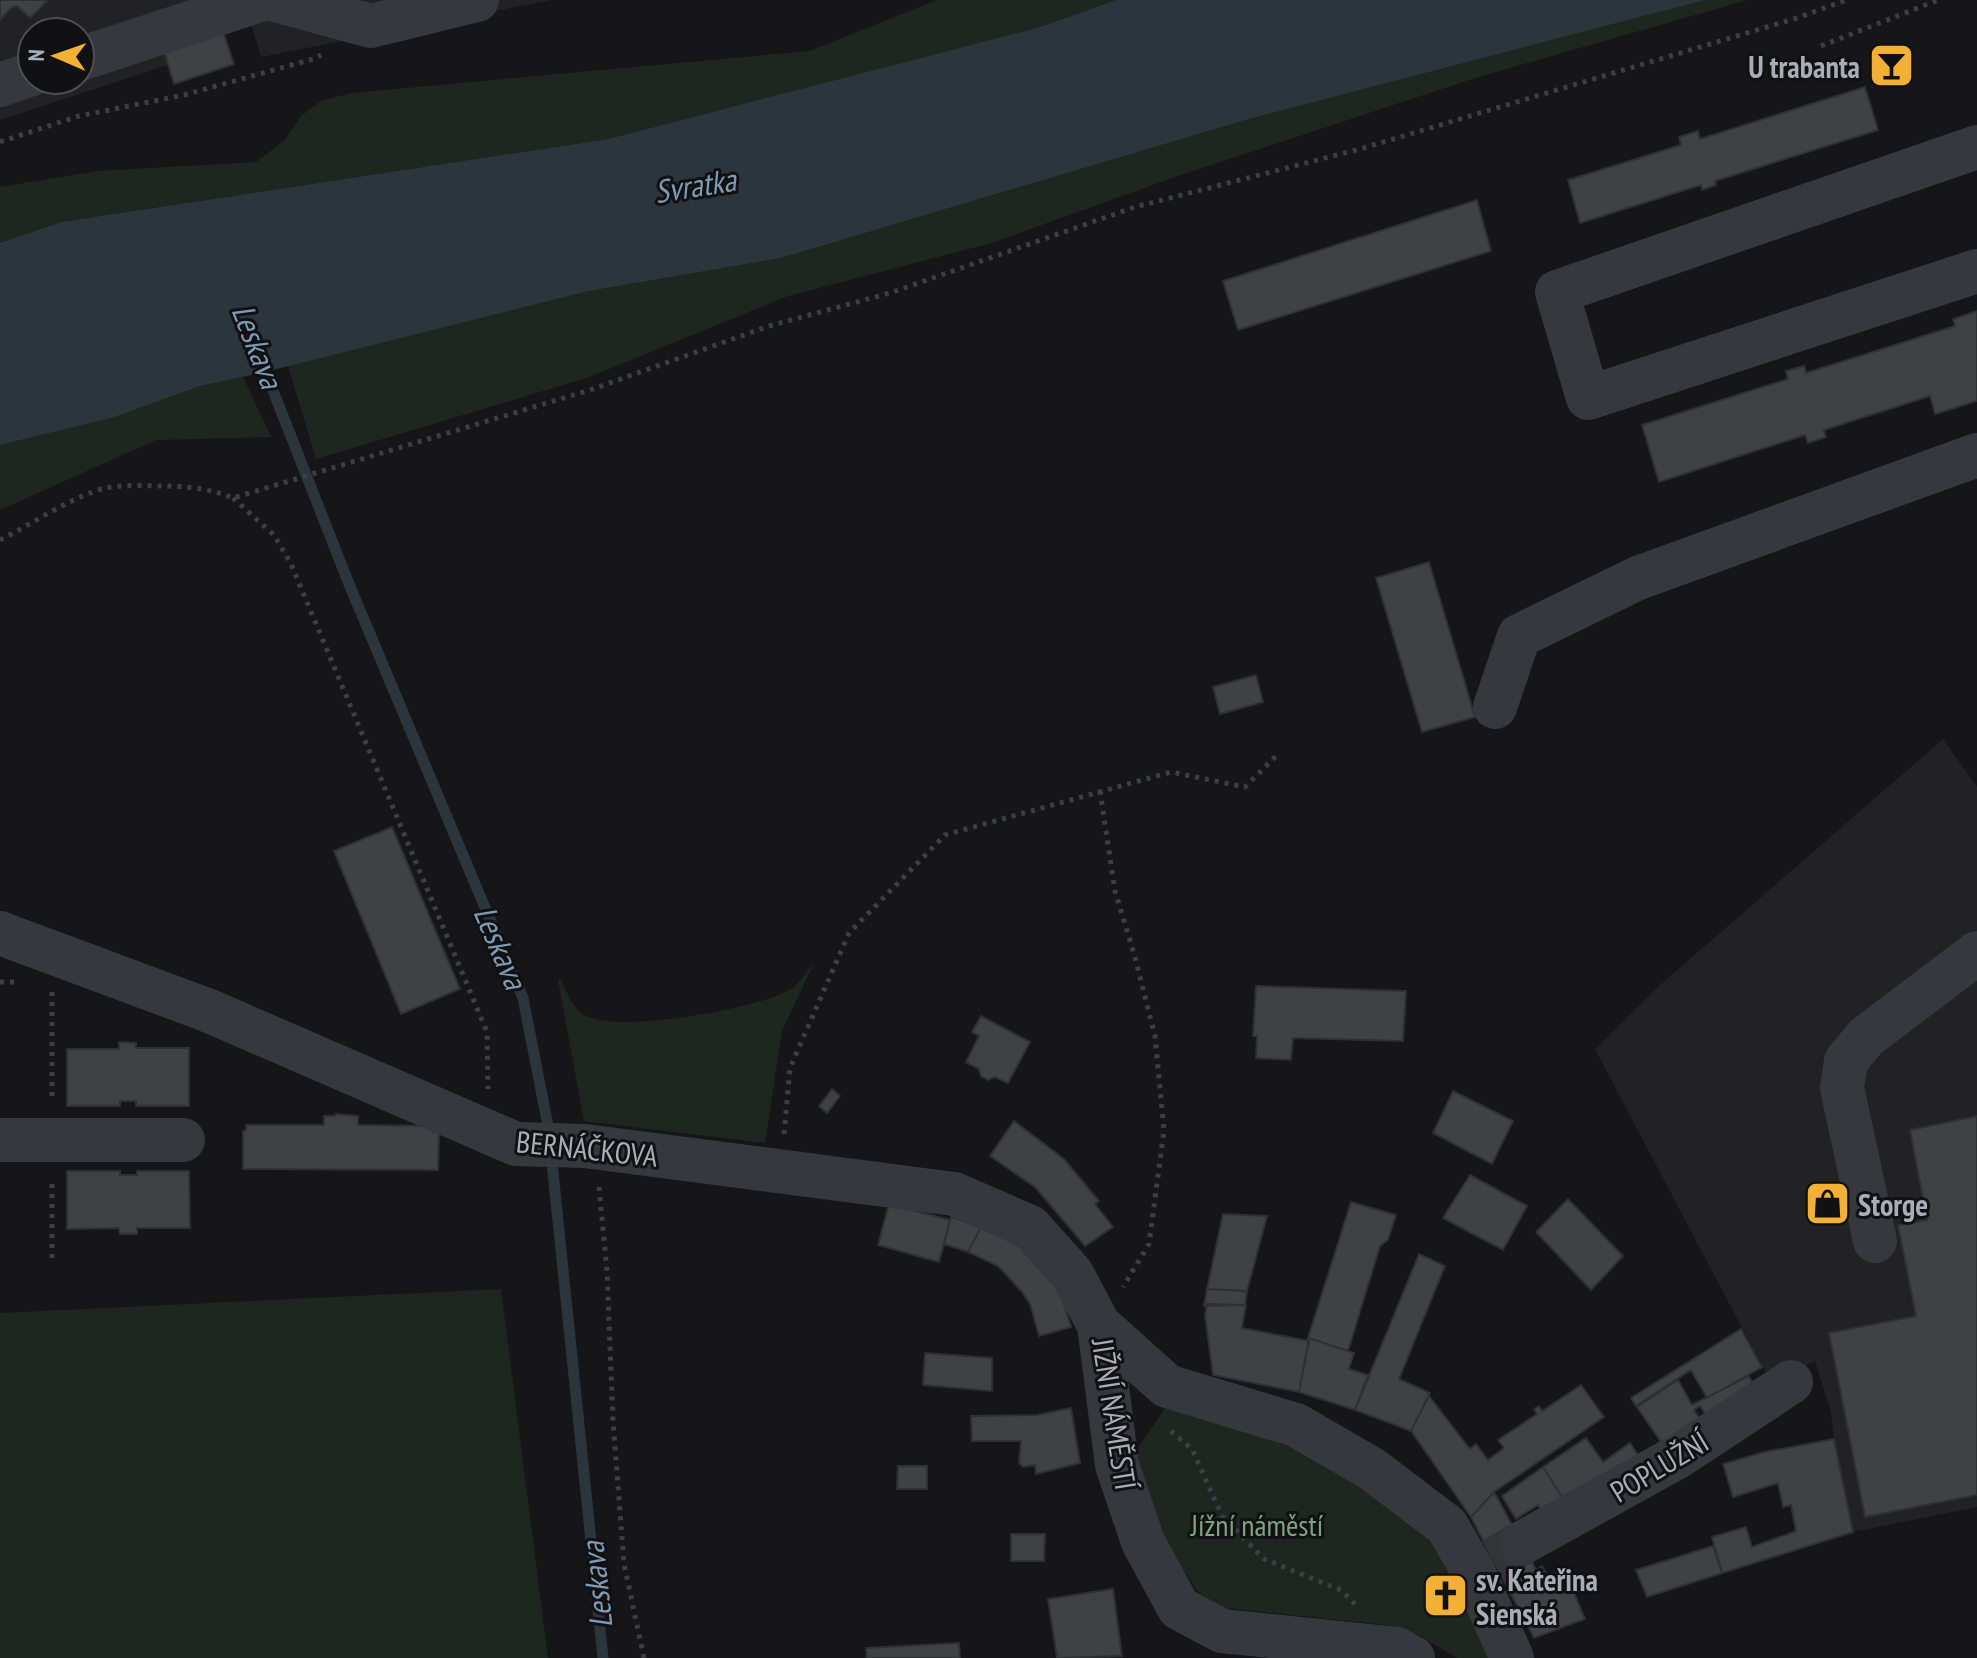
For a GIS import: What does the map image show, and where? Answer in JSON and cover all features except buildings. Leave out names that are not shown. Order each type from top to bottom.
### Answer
[{"type":"street","points":[[96,54],[260,0]]},
{"type":"street","points":[[275,0],[371,26],[477,0]]},
{"type":"street","points":[[1977,147],[1557,292],[1588,398],[1977,271]]},
{"type":"street","points":[[1495,707],[1519,636],[1638,578],[1977,455]]},
{"type":"street","name":"BERNÁČKOVA","points":[[2,943],[207,1010],[502,1139],[599,1147],[954,1194],[1030,1227],[1072,1274],[1099,1325]]},
{"type":"street","points":[[1875,1241],[1842,1088],[1846,1061],[1866,1037],[1977,953]]},
{"type":"street","points":[[0,1140],[183,1140]]},
{"type":"street","name":"JIŽNÍ NÁMĚSTÍ","points":[[1099,1325],[1167,1386],[1296,1425],[1372,1469],[1447,1526],[1496,1558],[1512,1658]]},
{"type":"street","name":"JIŽNÍ NÁMĚSTÍ","points":[[1099,1325],[1117,1465],[1143,1542],[1179,1608],[1222,1631],[1405,1654]]},
{"type":"street","name":"POPLUŽNÍ","points":[[1496,1558],[1679,1456],[1791,1382]]},
{"type":"path","points":[[233,498],[590,390],[769,326],[890,293],[1135,207],[1360,149],[1797,18],[1846,0]]},
{"type":"path","points":[[1821,46],[1938,0]]},
{"type":"path","points":[[0,142],[79,116],[184,95],[313,59],[371,26]]},
{"type":"path","points":[[0,540],[105,488],[139,485],[218,491],[233,498],[274,535],[291,564],[487,1032],[502,1139]]},
{"type":"path","points":[[780,1171],[790,1068],[849,933],[945,835],[1171,772],[1245,787],[1277,755]]},
{"type":"path","points":[[1099,1325],[1149,1244],[1164,1130],[1155,1036],[1115,891],[1100,791]]},
{"type":"path","points":[[599,1147],[613,1421],[624,1564],[644,1658]]},
{"type":"path","points":[[1170,1430],[1192,1449],[1222,1516],[1264,1559],[1341,1590],[1405,1654]]},
{"type":"shaded area","points":[[0,0],[552,0],[261,57],[251,23],[164,51],[168,65],[96,89],[96,16],[16,16],[16,96],[73,96],[0,120]]},
{"type":"shaded area","name":"Storge","points":[[1943,739],[1977,787],[1977,1507],[1853,1532],[1831,1412],[1815,1361],[1771,1383],[1595,1049],[1660,985]]},
{"type":"green space","points":[[937,0],[1116,0],[1040,27],[608,139],[61,222],[0,243],[0,187],[97,171],[256,162],[285,140],[301,116],[321,101],[351,93],[809,51]]},
{"type":"green space","points":[[1705,0],[1748,0],[1472,79],[1175,177],[992,243],[788,296],[587,378],[316,459],[288,366],[589,291],[781,258],[1249,119]]},
{"type":"green space","points":[[243,377],[271,437],[156,440],[0,510],[0,445],[112,418],[200,386]]},
{"type":"green space","points":[[814,963],[782,1031],[765,1143],[584,1121],[558,980],[561,979],[573,1004],[584,1015],[627,1022],[690,1016],[753,1003],[794,987]]},
{"type":"green space","points":[[501,1289],[548,1658],[0,1658],[0,1313]]},
{"type":"green space","name":"Jížní náměstí","points":[[1168,1404],[1282,1441],[1357,1478],[1409,1517],[1450,1562],[1492,1658],[1457,1658],[1417,1634],[1387,1625],[1224,1608],[1198,1592],[1153,1524],[1135,1452]]},
{"type":"water","name":"Svratka","points":[[1116,0],[1705,0],[1249,119],[781,258],[589,291],[200,386],[112,418],[0,445],[0,243],[61,222],[608,139],[1040,27]]},
{"type":"waterway","name":"Leskava","points":[[261,360],[349,584],[523,998],[550,1136]]},
{"type":"waterway","name":"Leskava","points":[[551,1153],[603,1658]]},
{"type":"tunnel","points":[[1493,1560],[1522,1543]]},
{"type":"place","name":"U trabanta","points":[[1891,66]]},
{"type":"place","name":"Storge","points":[[1827,1204]]},
{"type":"place","name":"sv. Kateřina Sienská","points":[[1445,1596]]}]
